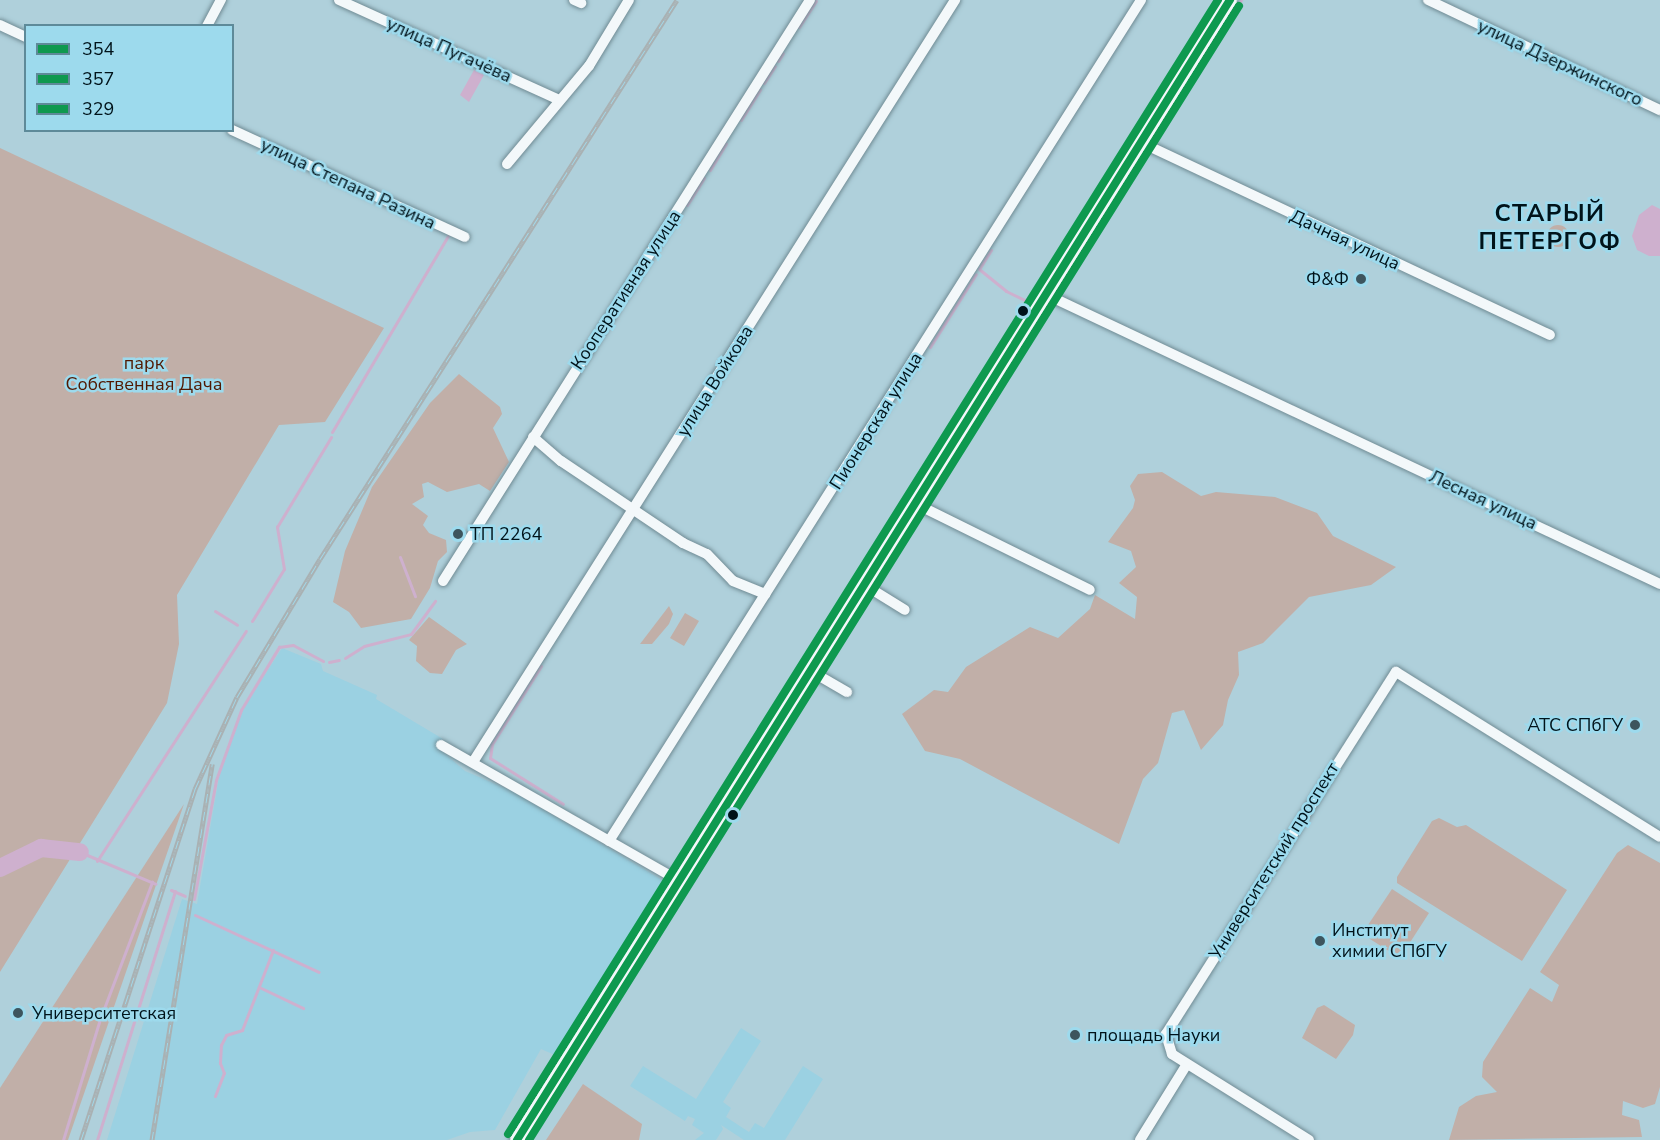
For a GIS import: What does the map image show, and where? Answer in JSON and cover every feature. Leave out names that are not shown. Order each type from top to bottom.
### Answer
[{"type":"street","points":[[208,24],[221,0]]},
{"type":"street","name":"улица Пугачёва","points":[[339,0],[559,100]]},
{"type":"street","points":[[507,164],[589,66],[629,0]]},
{"type":"street","name":"Кооперативная улица","points":[[443,581],[810,0]]},
{"type":"street","name":"улица Войкова","points":[[473,762],[956,0]]},
{"type":"street","name":"Пионерская улица","points":[[609,841],[1141,0]]},
{"type":"street","points":[[517,1140],[1230,0]]},
{"type":"street","name":"улица Дзержинского","points":[[1428,0],[1660,110]]},
{"type":"street","points":[[0,25],[24,36]]},
{"type":"street","name":"улица Степана Разина","points":[[234,131],[465,237]]},
{"type":"street","name":"Дачная улица","points":[[1140,142],[1550,335]]},
{"type":"street","name":"Лесная улица","points":[[1045,294],[1660,584]]},
{"type":"street","points":[[533,437],[569,467],[634,508],[683,543],[707,554],[733,581],[766,594]]},
{"type":"street","points":[[914,503],[1090,590]]},
{"type":"street","points":[[863,584],[905,610]]},
{"type":"street","points":[[809,670],[847,692]]},
{"type":"street","name":"Университетский проспект","points":[[1187,1064],[1172,1054],[1166,1034],[1396,672],[1660,837]]},
{"type":"street","points":[[441,745],[679,881]]},
{"type":"street","points":[[1140,1140],[1187,1064],[1309,1140]]},
{"type":"shaded area","points":[[474,70],[484,75],[469,102],[460,95]]},
{"type":"shaded area","points":[[1652,205],[1660,209],[1660,256],[1649,256],[1637,250],[1632,236],[1639,215]]},
{"type":"shaded area","points":[[282,648],[321,664],[323,671],[377,695],[376,699],[443,739],[437,747],[465,771],[512,791],[664,881],[557,1056],[541,1049],[495,1130],[470,1132],[447,1140],[107,1140],[182,899],[197,904],[221,765],[242,710]]},
{"type":"shaded area","points":[[741,1028],[761,1041],[723,1102],[731,1108],[726,1117],[749,1132],[755,1123],[764,1128],[803,1066],[823,1079],[785,1140],[744,1140],[721,1125],[723,1129],[716,1140],[695,1140],[704,1133],[692,1125],[695,1119],[688,1116],[685,1121],[630,1086],[643,1066],[696,1099]]},
{"type":"green space","name":"парк Собственная Дача","points":[[0,148],[384,328],[325,422],[279,425],[177,595],[179,644],[167,703],[0,972]]},
{"type":"green space","points":[[1558,225],[1566,228],[1569,236],[1566,244],[1558,247],[1550,244],[1547,236],[1550,228]]},
{"type":"green space","points":[[459,374],[500,407],[502,414],[493,428],[509,462],[490,491],[479,484],[447,492],[428,482],[422,484],[424,497],[412,504],[428,516],[423,525],[429,533],[446,540],[447,552],[438,561],[430,588],[411,619],[361,628],[349,612],[333,602],[345,551],[372,487],[430,403]]},
{"type":"green space","points":[[1162,472],[1201,496],[1216,492],[1275,497],[1317,513],[1333,536],[1396,567],[1371,585],[1309,597],[1263,643],[1238,652],[1239,675],[1228,700],[1223,725],[1201,750],[1184,710],[1172,713],[1158,763],[1143,779],[1119,844],[960,759],[925,751],[902,714],[934,690],[948,692],[966,667],[1030,627],[1058,638],[1090,609],[1095,595],[1135,619],[1137,597],[1119,583],[1136,567],[1131,551],[1108,542],[1133,508],[1135,500],[1130,486],[1138,474]]},
{"type":"green space","points":[[669,606],[673,614],[669,624],[652,644],[640,644]]},
{"type":"green space","points":[[685,613],[699,621],[684,646],[670,638]]},
{"type":"green space","points":[[429,617],[467,644],[456,650],[442,674],[430,673],[416,661],[417,646],[409,640]]},
{"type":"green space","points":[[184,804],[68,1140],[0,1140],[0,1088]]},
{"type":"green space","points":[[1439,818],[1457,827],[1466,825],[1567,890],[1522,961],[1397,883],[1397,877],[1432,821]]},
{"type":"green space","points":[[1628,845],[1660,863],[1660,1087],[1655,1104],[1643,1108],[1623,1101],[1622,1115],[1639,1120],[1642,1137],[1449,1140],[1459,1107],[1476,1096],[1497,1092],[1482,1077],[1483,1062],[1530,988],[1552,1002],[1559,985],[1540,972],[1617,853]]},
{"type":"green space","points":[[1392,889],[1429,913],[1400,958],[1362,934]]},
{"type":"green space","points":[[1324,1005],[1355,1025],[1353,1035],[1336,1059],[1302,1038],[1317,1008]]},
{"type":"green space","points":[[583,1084],[642,1124],[639,1140],[546,1140]]},
{"type":"waterway","points":[[1200,66],[1241,0]]},
{"type":"waterway","points":[[799,27],[816,1]]},
{"type":"waterway","points":[[778,61],[783,53]]},
{"type":"waterway","points":[[764,83],[775,66]]},
{"type":"waterway","points":[[741,120],[760,89]]},
{"type":"waterway","points":[[710,170],[726,143]]},
{"type":"waterway","points":[[687,205],[704,178]]},
{"type":"waterway","points":[[332,432],[449,234]]},
{"type":"waterway","points":[[991,250],[979,269],[1006,291],[1029,302]]},
{"type":"waterway","points":[[930,347],[976,274]]},
{"type":"waterway","points":[[252,621],[284,569],[277,527],[331,437]]},
{"type":"waterway","points":[[400,557],[415,596]]},
{"type":"waterway","points":[[345,658],[364,646],[411,634],[435,601]]},
{"type":"waterway","points":[[215,611],[237,625]]},
{"type":"waterway","points":[[97,861],[246,631]]},
{"type":"waterway","points":[[710,807],[821,634]]},
{"type":"waterway","points":[[194,899],[216,780],[241,710],[279,647],[293,645],[323,661]]},
{"type":"waterway","points":[[329,662],[339,660]]},
{"type":"waterway","points":[[541,666],[492,744],[490,758],[563,804]]},
{"type":"waterway","points":[[0,868],[41,848],[80,852]]},
{"type":"waterway","points":[[80,852],[156,884]]},
{"type":"waterway","points":[[63,1140],[100,1019],[152,882]]},
{"type":"waterway","points":[[171,890],[185,896]]},
{"type":"waterway","points":[[97,1140],[175,891]]},
{"type":"waterway","points":[[195,915],[319,972]]},
{"type":"waterway","points":[[215,1096],[224,1073],[220,1063],[221,1045],[226,1035],[242,1030],[273,950]]},
{"type":"waterway","points":[[259,987],[303,1008]]},
{"type":"railway","points":[[81,1140],[195,789],[237,697],[320,559],[677,0]]},
{"type":"railway","points":[[152,1140],[212,764]]},
{"type":"transit line","name":"329","points":[[508,1134],[1218,0]]},
{"type":"transit line","name":"354","points":[[517,1140],[1230,0]]},
{"type":"transit line","name":"357","points":[[529,1140],[1239,6]]},
{"type":"place","name":"Ф&Ф","points":[[1361,279]]},
{"type":"place","name":"ТП 2264","points":[[458,534]]},
{"type":"place","name":"АТС СПбГУ","points":[[1635,725]]},
{"type":"place","name":"Институт химии СПбГУ","points":[[1320,941]]},
{"type":"place","name":"Университетская","points":[[18,1013]]},
{"type":"place","name":"площадь Науки","points":[[1075,1035]]},
{"type":"district","name":"СТАРЫЙ ПЕТЕРГОФ","points":[[1550,228]]}]
